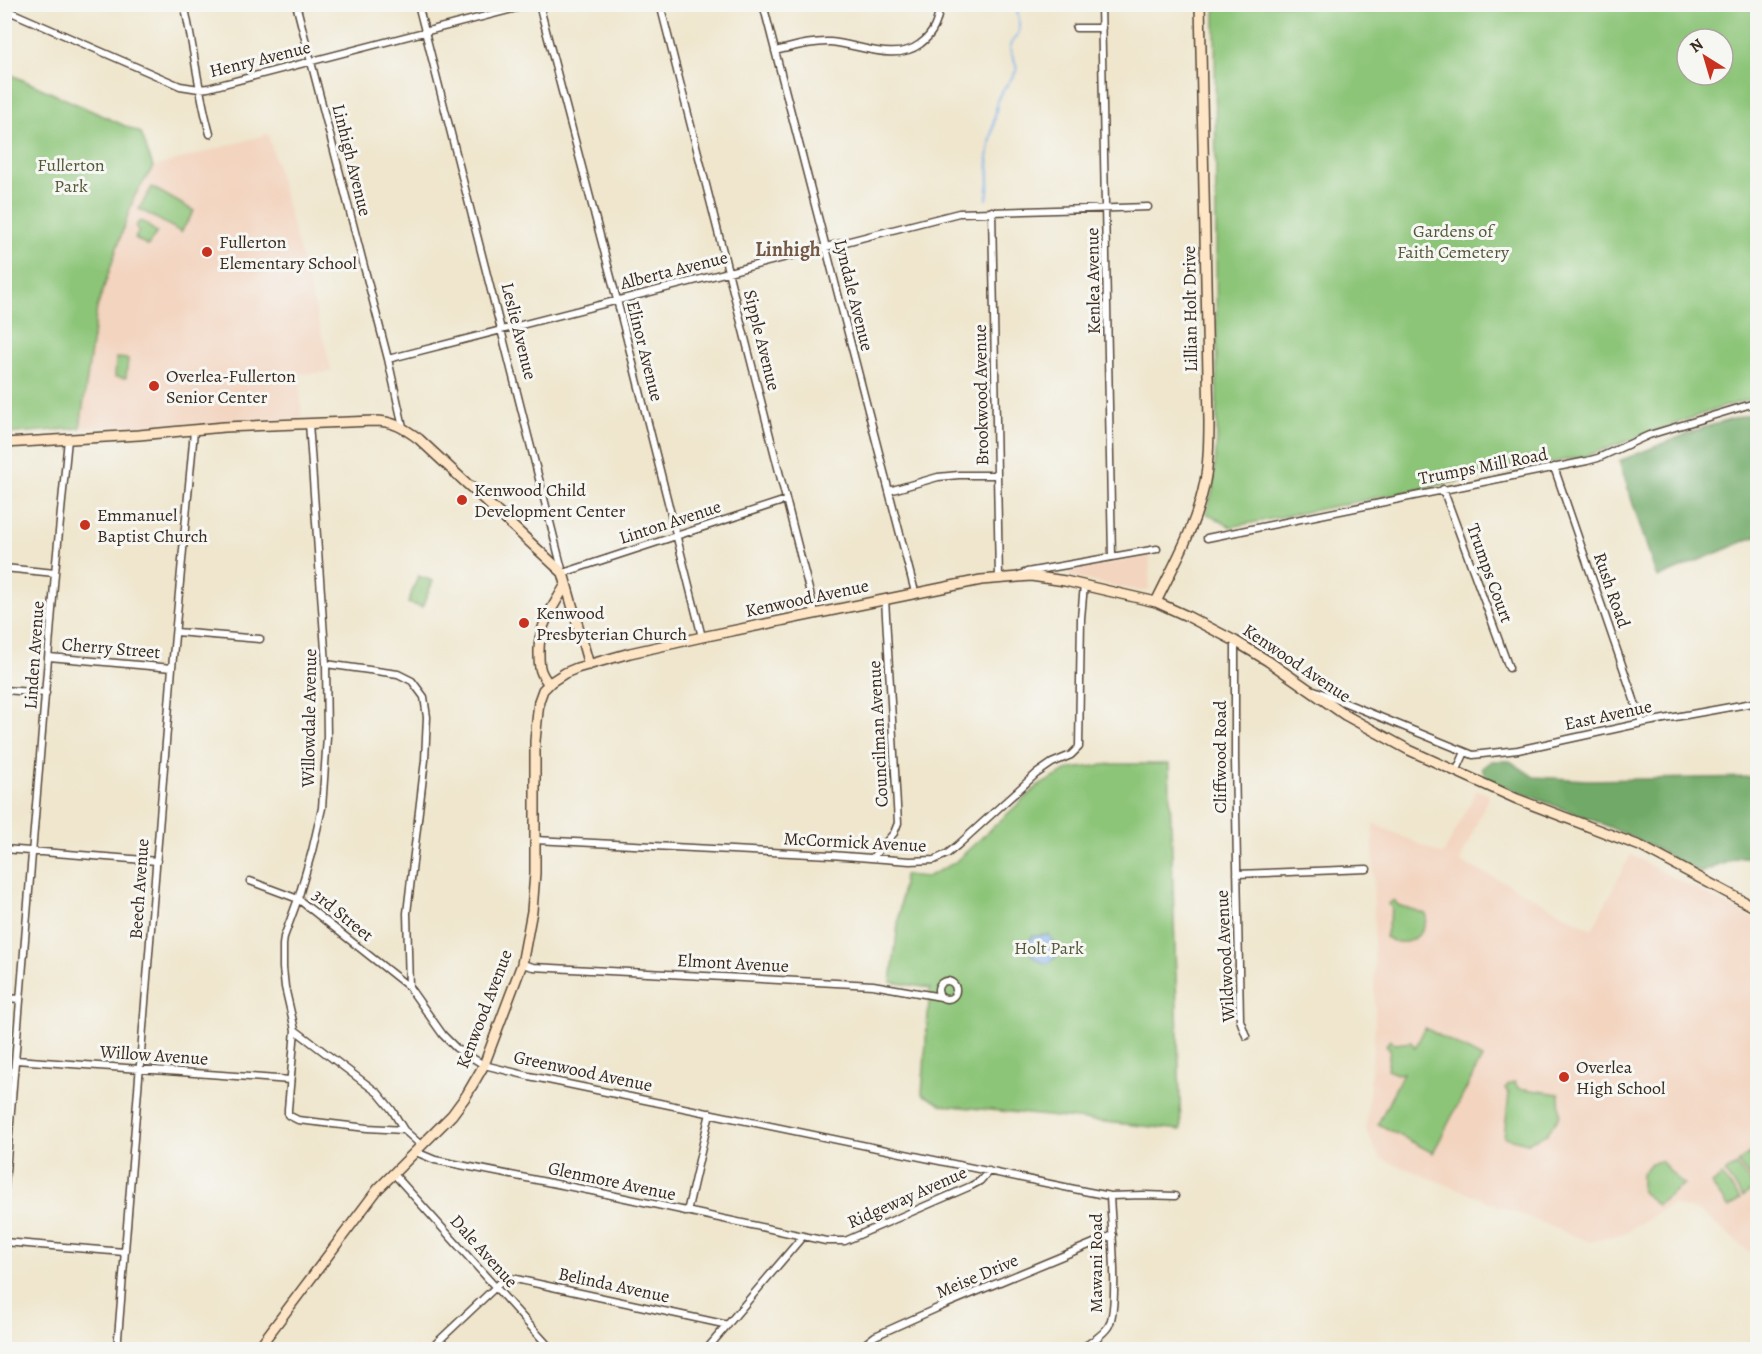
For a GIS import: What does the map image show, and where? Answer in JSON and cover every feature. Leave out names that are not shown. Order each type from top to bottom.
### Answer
[{"type":"main road","name":"Lillian Holt Drive","points":[[1156,602],[1194,521],[1205,483],[1208,458],[1200,4]]},
{"type":"main road","points":[[4,443],[194,431],[224,427],[383,421],[393,423],[419,439],[563,573]]},
{"type":"main road","name":"Leslie Avenue","points":[[563,573],[589,665]]},
{"type":"main road","name":"Kenwood Avenue","points":[[257,1350],[361,1209],[393,1173],[446,1122],[459,1106],[484,1065],[522,964],[533,900],[534,774],[536,724],[541,695],[549,684],[565,673],[589,665],[702,637],[959,584],[1015,576],[1044,577],[1084,585],[1156,602],[1198,621],[1235,641],[1345,715],[1409,750],[1517,799],[1640,846],[1758,909]]},
{"type":"main road","points":[[549,684],[540,672],[538,642],[547,617],[566,584]]},
{"type":"street","points":[[184,4],[193,44],[199,89],[210,134]]},
{"type":"street","name":"Linhigh Avenue","points":[[296,4],[388,359],[403,428]]},
{"type":"street","name":"Leslie Avenue","points":[[418,4],[563,573]]},
{"type":"street","name":"Henry Avenue","points":[[4,9],[180,86],[199,89],[532,4]]},
{"type":"street","name":"Elinor Avenue","points":[[539,4],[702,637]]},
{"type":"street","name":"Sipple Avenue","points":[[660,4],[815,613]]},
{"type":"street","name":"Lyndale Avenue","points":[[763,4],[915,592]]},
{"type":"street","points":[[775,51],[829,42],[900,53],[916,47],[929,38],[936,24],[940,4]]},
{"type":"street","name":"Kenlea Avenue","points":[[1101,4],[1112,557]]},
{"type":"street","points":[[1076,28],[1102,28]]},
{"type":"street","name":"Alberta Avenue","points":[[388,359],[959,213],[1148,207]]},
{"type":"street","name":"Brookwood Avenue","points":[[992,211],[999,578]]},
{"type":"street","name":"Trumps Mill Road","points":[[1207,538],[1598,458],[1649,435],[1758,402]]},
{"type":"street","name":"Willowdale Avenue","points":[[309,423],[326,664],[327,737],[324,788],[312,851],[284,937],[283,953],[288,1002],[294,1030],[287,1100],[288,1114],[298,1120],[404,1130]]},
{"type":"street","name":"Beech Avenue","points":[[117,1350],[172,668],[194,431]]},
{"type":"street","name":"Linden Avenue","points":[[4,1197],[7,1120],[16,1060],[68,439]]},
{"type":"street","name":"Rush Road","points":[[1554,467],[1642,723]]},
{"type":"street","points":[[889,491],[938,477],[997,475]]},
{"type":"street","name":"Trumps Court","points":[[1443,489],[1509,668]]},
{"type":"street","name":"Linton Avenue","points":[[563,573],[786,500]]},
{"type":"street","points":[[1015,576],[1157,549]]},
{"type":"street","points":[[4,568],[55,573]]},
{"type":"street","name":"McCormick Avenue","points":[[535,840],[910,861],[940,858],[958,845],[1036,774],[1052,763],[1071,755],[1079,747],[1081,618],[1084,585]]},
{"type":"street","name":"Councilman Avenue","points":[[872,858],[894,833],[898,823],[885,599]]},
{"type":"street","points":[[176,632],[260,639]]},
{"type":"street","name":"Cliffwood Road","points":[[1235,641],[1237,874]]},
{"type":"street","name":"Cherry Street","points":[[49,657],[172,668]]},
{"type":"street","points":[[326,664],[398,674],[412,681],[424,697],[427,707],[425,760],[407,913],[409,987]]},
{"type":"street","name":"East Avenue","points":[[1294,679],[1318,692],[1473,755],[1518,750],[1642,723],[1758,702]]},
{"type":"street","points":[[4,690],[46,693]]},
{"type":"street","points":[[1456,772],[1465,752]]},
{"type":"street","points":[[4,849],[157,861]]},
{"type":"street","points":[[1237,874],[1367,868]]},
{"type":"street","name":"Wildwood Avenue","points":[[1237,874],[1240,1020],[1246,1036]]},
{"type":"street","name":"3rd Street","points":[[250,881],[298,899],[409,987]]},
{"type":"street","name":"Elmont Avenue","points":[[522,964],[533,967],[604,972],[873,985],[941,998]]},
{"type":"street","name":"Greenwood Avenue","points":[[409,987],[448,1041],[484,1065],[1110,1196],[1175,1196]]},
{"type":"street","points":[[4,998],[20,999]]},
{"type":"street","points":[[294,1030],[378,1093],[419,1149]]},
{"type":"street","name":"Willow Avenue","points":[[16,1060],[290,1080]]},
{"type":"street","points":[[687,1212],[710,1113]]},
{"type":"street","name":"Glenmore Avenue","points":[[419,1149],[435,1160],[803,1236]]},
{"type":"street","name":"Ridgeway Avenue","points":[[803,1236],[826,1241],[845,1240],[980,1181],[989,1171]]},
{"type":"street","name":"Dale Avenue","points":[[393,1173],[552,1350]]},
{"type":"street","name":"Mawani Road","points":[[1078,1350],[1096,1339],[1111,1322],[1113,1235],[1110,1196]]},
{"type":"street","name":"Meise Drive","points":[[857,1350],[874,1336],[1113,1235]]},
{"type":"street","points":[[706,1350],[803,1236]]},
{"type":"street","points":[[4,1242],[124,1252]]},
{"type":"street","name":"Belinda Avenue","points":[[495,1287],[506,1280],[515,1279],[728,1324]]},
{"type":"street","points":[[429,1350],[495,1287]]},
{"type":"shaded area","name":"Fullerton Elementary School","points":[[268,134],[332,372],[300,374],[301,419],[80,428],[97,308],[134,197],[153,167]]},
{"type":"shaded area","points":[[1150,555],[1147,591],[1069,577],[1070,571]]},
{"type":"shaded area","name":"Overlea High School","points":[[1477,790],[1489,795],[1460,862],[1504,882],[1592,929],[1631,854],[1757,920],[1757,1258],[1700,1212],[1672,1204],[1624,1233],[1590,1242],[1380,1158],[1366,1131],[1375,1024],[1373,823],[1443,855]]},
{"type":"green space","name":"Gardens of Faith Cemetery","points":[[1215,5],[1757,5],[1757,397],[1586,456],[1231,527],[1206,513],[1213,489],[1217,439]]},
{"type":"green space","name":"Fullerton Park","points":[[5,72],[141,133],[153,167],[134,197],[97,308],[80,428],[5,434]]},
{"type":"green space","points":[[152,187],[194,211],[181,232],[139,209]]},
{"type":"green space","points":[[140,221],[157,232],[148,246],[135,238],[139,231],[136,228],[137,224]]},
{"type":"green space","points":[[116,358],[128,359],[126,378],[115,377]]},
{"type":"green space","points":[[1757,412],[1757,536],[1657,578],[1619,461],[1702,428]]},
{"type":"green space","points":[[418,576],[433,581],[422,607],[408,603]]},
{"type":"green space","points":[[1491,761],[1510,761],[1534,777],[1588,780],[1757,777],[1757,858],[1740,857],[1700,873],[1649,845],[1598,822],[1492,782],[1484,774],[1482,768]]},
{"type":"green space","name":"Holt Park","points":[[1112,764],[1169,764],[1181,1130],[942,1105],[922,1094],[930,988],[891,982],[904,875],[927,877],[954,863],[1038,786],[1070,769]]},
{"type":"green space","points":[[1394,900],[1398,905],[1426,914],[1422,930],[1410,941],[1396,942],[1385,937],[1392,908],[1388,904]]},
{"type":"green space","points":[[1425,1028],[1482,1058],[1433,1153],[1378,1124],[1403,1073],[1397,1074],[1387,1070],[1390,1049],[1386,1045],[1390,1040],[1395,1044],[1411,1042],[1415,1048]]},
{"type":"green space","points":[[1515,1082],[1518,1088],[1559,1094],[1560,1115],[1547,1134],[1527,1143],[1504,1137],[1509,1094],[1505,1088]]},
{"type":"green space","points":[[1749,1154],[1757,1165],[1756,1186],[1738,1163]]},
{"type":"green space","points":[[1661,1161],[1684,1184],[1657,1205],[1641,1191],[1641,1175],[1651,1163]]},
{"type":"green space","points":[[1736,1165],[1754,1188],[1743,1197],[1725,1173]]},
{"type":"green space","points":[[1722,1176],[1740,1199],[1729,1208],[1711,1184]]},
{"type":"water","points":[[1049,935],[1060,953],[1048,964],[1034,957],[1027,943],[1033,936]]},
{"type":"waterway","points":[[987,199],[988,157],[998,98],[1017,70],[1010,47],[1019,31],[1016,4]]},
{"type":"place","name":"Fullerton Elementary School","points":[[207,252]]},
{"type":"place","name":"Overlea-Fullerton Senior Center","points":[[154,386]]},
{"type":"place","name":"Kenwood Child Development Center","points":[[462,500]]},
{"type":"place","name":"Emmanuel Baptist Church","points":[[85,525]]},
{"type":"place","name":"Kenwood Presbyterian Church","points":[[524,623]]},
{"type":"place","name":"Overlea High School","points":[[1564,1077]]},
{"type":"district","name":"Linhigh","points":[[788,249]]}]
